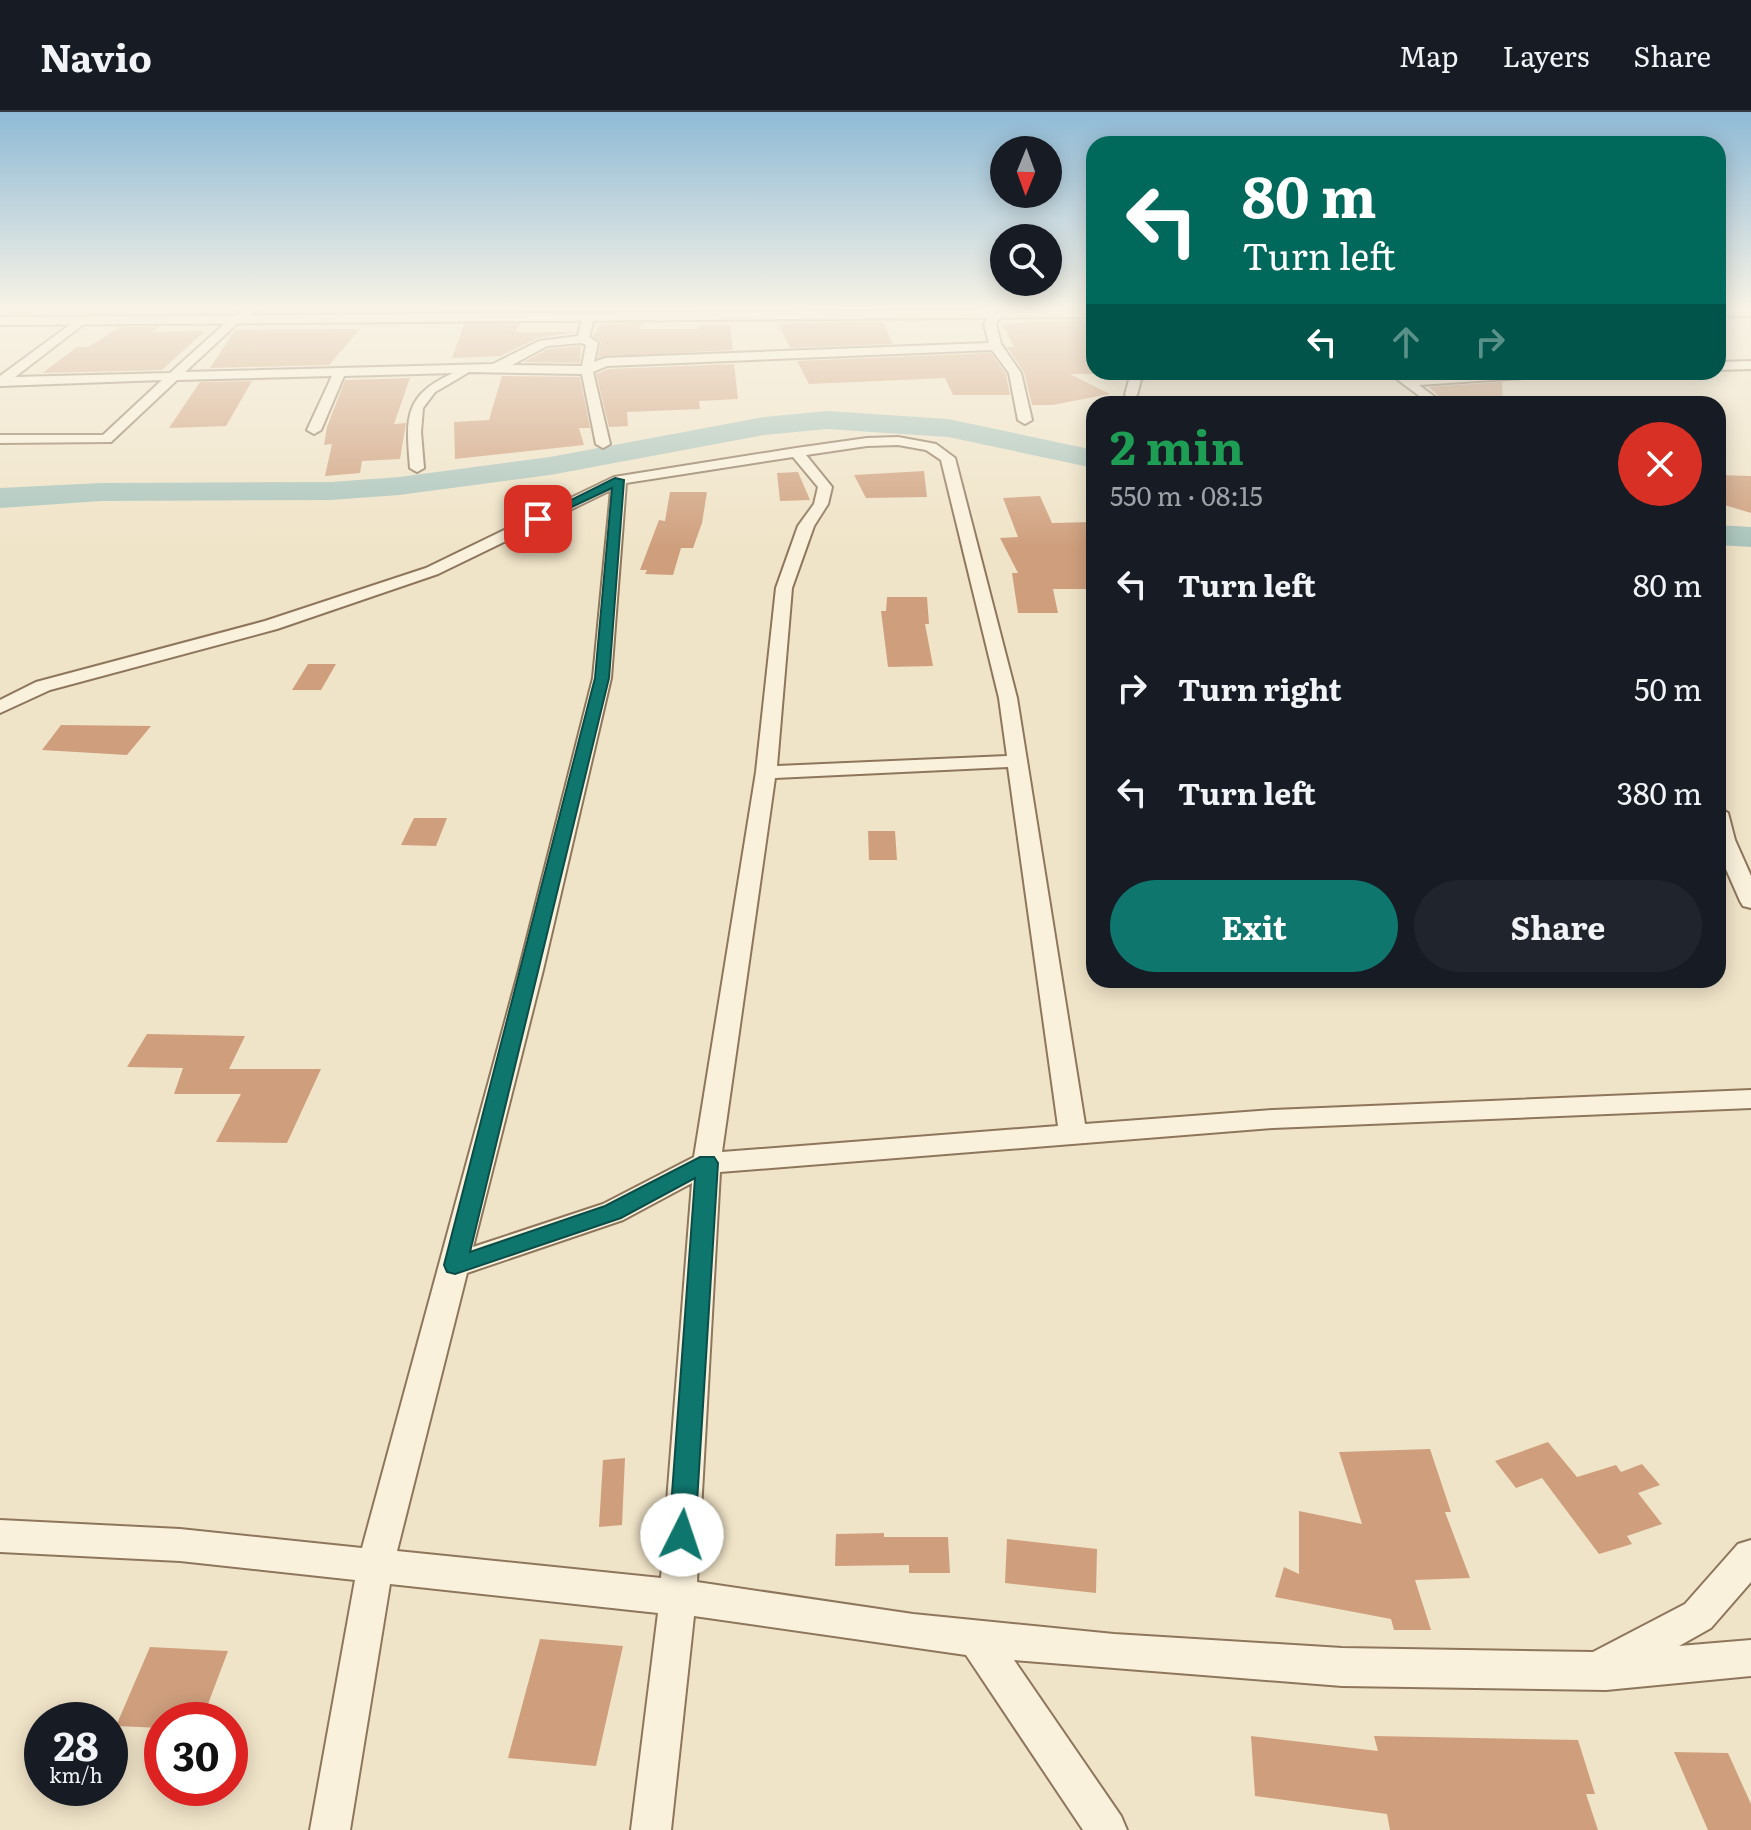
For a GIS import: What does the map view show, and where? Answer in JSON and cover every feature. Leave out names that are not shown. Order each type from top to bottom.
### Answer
[{"type":"street","points":[[0,439],[106,439],[162,388]]},
{"type":"street","points":[[314,430],[333,388]]},
{"type":"street","points":[[417,468],[414,414],[419,398],[432,388]]},
{"type":"street","points":[[591,388],[603,444]]},
{"type":"street","points":[[1018,388],[1025,420]]},
{"type":"street","points":[[1131,395],[1133,388]]},
{"type":"street","points":[[0,707],[43,686],[271,625],[432,571],[619,480],[890,440],[931,448],[948,458],[1008,698],[1073,1134]]},
{"type":"street","points":[[651,1830],[678,1597],[707,1163],[766,772],[784,588],[806,526],[821,504],[825,487],[796,452]]},
{"type":"street","points":[[330,1830],[375,1566],[455,1265],[602,678],[619,480]]},
{"type":"street","points":[[766,772],[1018,761]]},
{"type":"street","points":[[1726,845],[1751,901]]},
{"type":"street","points":[[455,1265],[613,1212],[707,1163],[1273,1119],[1751,1099]]},
{"type":"street","points":[[0,1536],[180,1545],[678,1597],[913,1632],[1114,1652],[1342,1667],[1596,1671],[1751,1658]]},
{"type":"street","points":[[1596,1671],[1698,1616],[1751,1556]]},
{"type":"street","points":[[977,1639],[1107,1830]]},
{"type":"building","points":[[196,388],[248,388],[226,426],[169,428]]},
{"type":"building","points":[[342,388],[406,388],[394,424],[406,423],[400,459],[362,461],[360,473],[325,476],[332,444],[324,445],[327,427]]},
{"type":"building","points":[[498,388],[582,388],[590,428],[579,428],[584,445],[455,459],[454,422],[489,420]]},
{"type":"building","points":[[599,388],[737,388],[738,399],[699,401],[700,409],[627,412],[628,426],[609,427]]},
{"type":"building","points":[[950,388],[1009,388],[1010,395],[953,395]]},
{"type":"building","points":[[1028,388],[1098,388],[1110,394],[1086,396],[1086,399],[1052,405],[1032,405]]},
{"type":"building","points":[[1430,388],[1502,388],[1503,396],[1439,396]]},
{"type":"building","points":[[924,471],[927,497],[866,498],[854,475]]},
{"type":"building","points":[[798,472],[810,500],[780,501],[777,473]]},
{"type":"building","points":[[1726,475],[1751,476],[1751,513],[1726,505]]},
{"type":"building","points":[[670,492],[707,492],[702,523],[693,548],[681,548],[673,575],[645,574],[647,570],[640,570],[659,520],[665,521]]},
{"type":"building","points":[[1040,496],[1052,523],[1086,522],[1086,589],[1053,589],[1058,613],[1018,613],[1012,573],[1018,573],[1000,538],[1018,537],[1003,498]]},
{"type":"building","points":[[887,597],[927,597],[929,624],[925,624],[933,666],[888,667],[881,611],[886,611]]},
{"type":"building","points":[[308,664],[336,664],[321,690],[292,690]]},
{"type":"building","points":[[61,725],[151,726],[127,755],[42,750]]},
{"type":"building","points":[[414,818],[447,818],[436,846],[401,845]]},
{"type":"building","points":[[868,831],[895,831],[897,860],[869,860]]},
{"type":"building","points":[[147,1034],[245,1036],[229,1069],[321,1069],[287,1143],[216,1142],[241,1094],[174,1094],[183,1068],[127,1067]]},
{"type":"building","points":[[1548,1442],[1577,1477],[1616,1465],[1621,1472],[1642,1464],[1660,1485],[1638,1493],[1662,1524],[1627,1536],[1632,1544],[1599,1554],[1542,1478],[1516,1488],[1495,1461]]},
{"type":"building","points":[[1430,1449],[1451,1512],[1445,1512],[1470,1578],[1415,1580],[1431,1630],[1394,1630],[1391,1619],[1275,1597],[1284,1567],[1299,1574],[1299,1511],[1362,1524],[1339,1452]]},
{"type":"building","points":[[625,1458],[622,1525],[599,1527],[603,1460]]},
{"type":"building","points":[[884,1533],[884,1537],[948,1537],[950,1573],[909,1573],[909,1565],[835,1566],[836,1534]]},
{"type":"building","points":[[1007,1539],[1097,1549],[1096,1593],[1005,1583]]},
{"type":"building","points":[[540,1639],[623,1646],[596,1766],[508,1758]]},
{"type":"building","points":[[150,1647],[228,1651],[209,1702],[144,1702],[144,1727],[128,1727],[126,1702]]},
{"type":"building","points":[[1251,1736],[1378,1751],[1374,1736],[1578,1740],[1595,1794],[1586,1794],[1598,1830],[1390,1830],[1387,1814],[1255,1796]]},
{"type":"building","points":[[1674,1752],[1728,1753],[1751,1804],[1751,1830],[1708,1830]]},
{"type":"waterway","points":[[0,498],[101,492],[331,491],[399,486],[550,466],[764,426],[827,420],[948,428],[1086,457]]},
{"type":"waterway","points":[[1726,535],[1751,537]]},
{"type":"route","points":[[538,519],[619,480],[602,678],[455,1265],[613,1212],[707,1163],[682,1535]]}]
